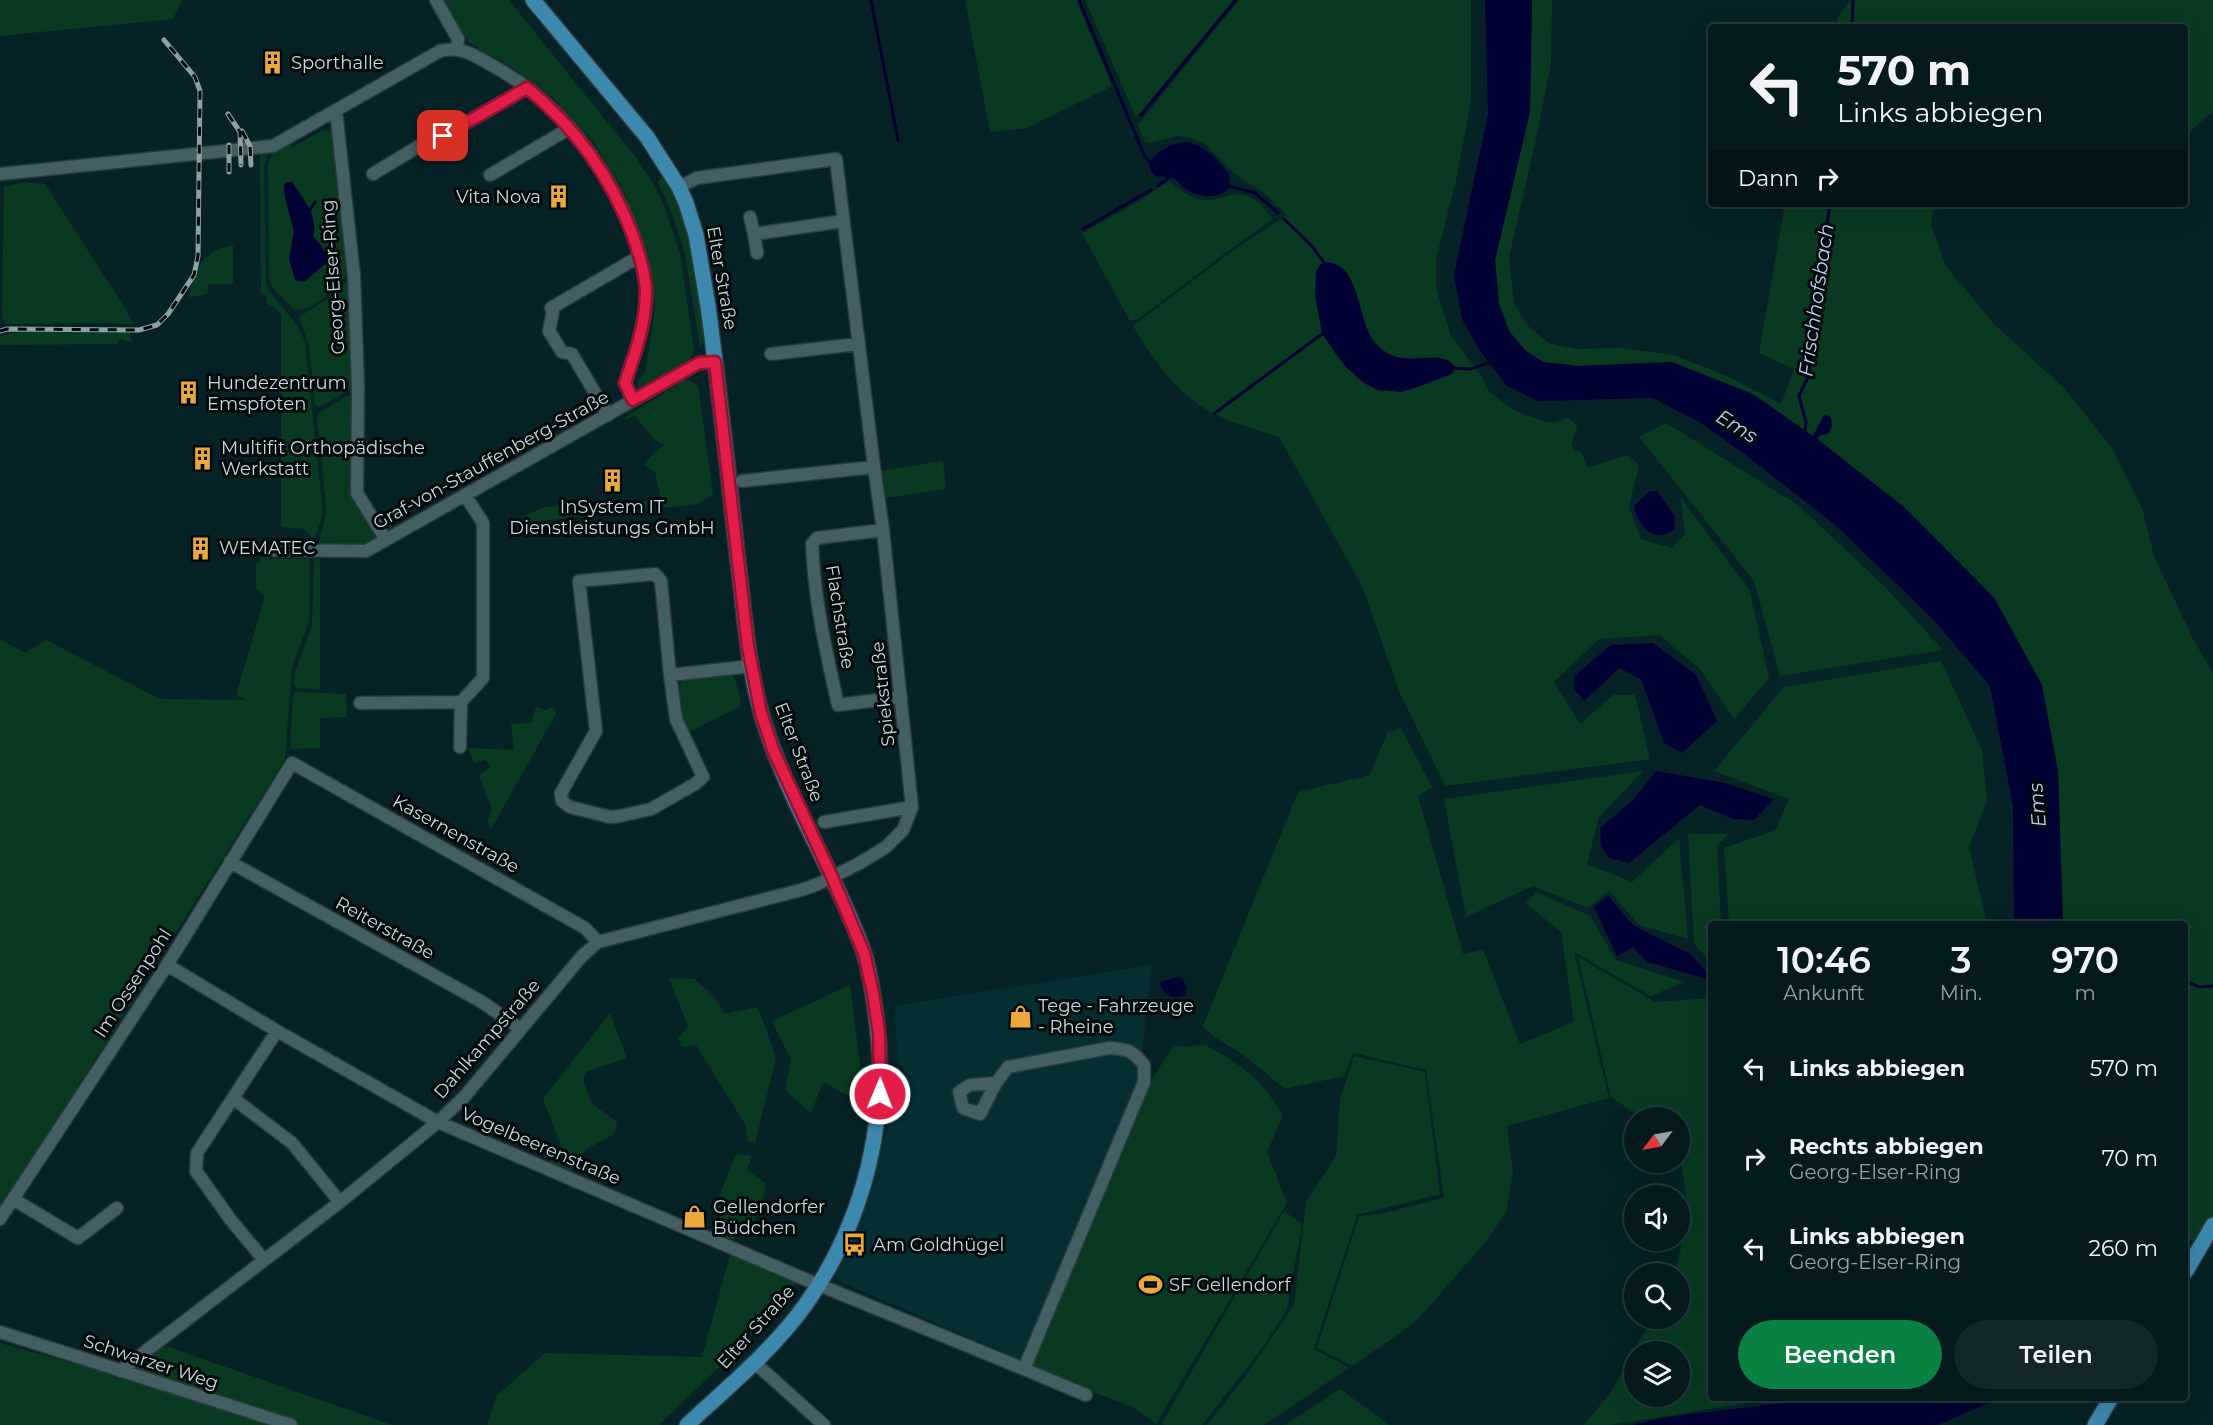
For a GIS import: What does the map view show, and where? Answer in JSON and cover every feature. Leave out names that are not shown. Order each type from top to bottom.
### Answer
[{"type":"main road","name":"Elter Straße","points":[[533,0],[647,137],[679,187],[692,218],[698,243],[715,362],[752,666],[761,713],[774,752],[832,877],[864,953],[879,1033],[880,1094],[873,1152],[859,1199],[842,1242],[806,1305],[755,1363],[687,1425]]},
{"type":"main road","points":[[2188,1268],[2213,1225]]},
{"type":"main road","points":[[2095,1425],[2109,1401]]},
{"type":"street","points":[[436,0],[458,39],[457,49]]},
{"type":"street","points":[[0,174],[273,146],[440,51],[457,49],[473,55],[527,88],[550,106],[570,128],[609,184],[629,225],[640,256],[646,291],[645,316],[625,383],[633,400]]},
{"type":"street","points":[[373,174],[419,146],[443,136],[527,88]]},
{"type":"street","name":"Georg-Elser-Ring","points":[[336,111],[354,270],[358,388],[357,493],[386,540]]},
{"type":"street","points":[[490,175],[570,128]]},
{"type":"street","name":"Spiekstraße","points":[[679,187],[697,178],[836,159],[873,467],[883,530],[912,807]]},
{"type":"street","points":[[750,217],[758,253]]},
{"type":"street","points":[[754,234],[844,221]]},
{"type":"street","points":[[608,414],[572,354],[562,352],[549,331],[553,311],[551,308],[640,256]]},
{"type":"street","points":[[771,354],[858,344]]},
{"type":"street","name":"Graf-von-Stauffenberg-Straße","points":[[274,550],[366,551],[699,363],[715,362]]},
{"type":"street","points":[[742,481],[873,467]]},
{"type":"street","points":[[460,747],[460,702],[483,678],[483,523],[465,495]]},
{"type":"street","name":"Flachstraße","points":[[883,530],[818,538],[812,544],[813,573],[825,647],[838,705],[901,697]]},
{"type":"street","points":[[655,574],[662,581],[670,675],[676,719],[703,777],[651,809],[620,816],[610,817],[570,807],[562,801],[561,793],[596,731],[579,581],[655,574]]},
{"type":"street","points":[[670,675],[752,666]]},
{"type":"street","points":[[360,703],[460,702]]},
{"type":"street","name":"Im Ossenpohl","points":[[0,1219],[166,965],[292,763]]},
{"type":"street","name":"Kasernenstraße","points":[[292,763],[585,928],[598,942]]},
{"type":"street","points":[[832,877],[886,847],[903,830],[912,807]]},
{"type":"street","points":[[824,822],[912,807]]},
{"type":"street","name":"Reiterstraße","points":[[230,862],[482,1002],[521,1029]]},
{"type":"street","name":"Dahlkampstraße","points":[[120,1371],[340,1202],[438,1122],[465,1096],[582,956],[598,942],[801,890],[832,877]]},
{"type":"street","name":"Vogelbeerenstraße","points":[[166,965],[438,1122],[819,1284]]},
{"type":"street","points":[[264,1260],[230,1219],[196,1171],[197,1154],[277,1031]]},
{"type":"street","points":[[996,1083],[1008,1067],[1109,1048],[1125,1048],[1136,1054],[1144,1065],[1144,1082],[1024,1369]]},
{"type":"street","points":[[234,1099],[292,1143],[340,1202]]},
{"type":"street","points":[[13,1199],[78,1238],[117,1208]]},
{"type":"street","points":[[819,1284],[1086,1395]]},
{"type":"street","name":"Schwarzer Weg","points":[[0,1332],[291,1425]]},
{"type":"street","points":[[755,1363],[824,1425]]},
{"type":"shaded area","points":[[1152,965],[1140,1067],[1141,1083],[1024,1361],[830,1277],[860,1209],[887,1131],[890,1080],[902,1077],[903,1070],[898,1062],[894,1006]]},
{"type":"green space","points":[[0,0],[182,0],[173,19],[0,36]]},
{"type":"green space","points":[[441,0],[509,0],[637,159],[656,188],[680,254],[694,349],[690,360],[638,388],[638,381],[646,371],[655,307],[648,255],[624,192],[595,144],[552,97],[509,66],[470,43]]},
{"type":"green space","points":[[965,0],[1076,0],[1112,86],[1027,128],[990,132]]},
{"type":"green space","points":[[1085,0],[1233,0],[1136,118]]},
{"type":"green space","points":[[1239,0],[1471,0],[1471,101],[1457,176],[1436,259],[1436,288],[1451,336],[1481,375],[1489,392],[1514,410],[1545,422],[1568,418],[1576,424],[1577,428],[1571,445],[1582,453],[1587,468],[1628,455],[1639,465],[1629,507],[1641,539],[1672,548],[1685,534],[1681,498],[1750,591],[1769,678],[1734,719],[1700,669],[1659,635],[1599,639],[1554,682],[1580,724],[1613,695],[1635,695],[1650,759],[1445,786],[1400,693],[1362,586],[1279,437],[1218,416],[1191,399],[1159,365],[1133,326],[1234,250],[1287,215],[1264,193],[1235,174],[1205,144],[1179,136],[1149,143],[1144,141],[1138,125]],"holes":[[[1353,284],[1363,320],[1375,342],[1383,350],[1393,356],[1406,359],[1438,358],[1454,368],[1452,374],[1411,390],[1364,383],[1346,367],[1331,348]]]},
{"type":"green space","points":[[1532,0],[1552,0],[1551,63],[1509,257],[1514,303],[1528,326],[1549,343],[1576,349],[1622,348],[1674,355],[1727,376],[1781,404],[1794,369],[1759,353],[1784,207],[1957,207],[1933,211],[1931,225],[1946,266],[1994,324],[2065,389],[2112,448],[2142,508],[2154,556],[2193,639],[2213,673],[2213,1225],[2199,1248],[2188,1236],[2188,921],[2063,921],[2058,771],[2042,685],[1995,598],[1905,508],[1817,438],[1828,434],[1833,422],[1824,415],[1813,436],[1788,419],[1672,362],[1578,366],[1543,362],[1525,350],[1509,331],[1499,304],[1495,260],[1530,112]]},
{"type":"green space","points":[[1851,0],[2213,0],[2213,111],[2188,133],[2188,24],[1837,24],[1839,15]]},
{"type":"green space","points":[[327,130],[334,134],[349,272],[331,291],[310,307],[294,310],[273,288],[269,278],[268,164],[272,152],[290,144],[293,147]],"holes":[[[291,216],[314,231],[313,236],[322,247],[291,243],[294,232]]]},
{"type":"green space","points":[[260,150],[269,151],[264,167],[266,282],[274,298],[292,318],[305,343],[323,513],[315,539],[303,529],[281,527],[281,315],[267,303],[267,295],[261,295]]},
{"type":"green space","points":[[663,176],[682,214],[694,254],[706,338],[700,348],[685,253],[673,216],[658,182]]},
{"type":"green space","points":[[1169,181],[1186,194],[1202,200],[1212,200],[1234,194],[1248,196],[1273,219],[1138,319],[1130,321],[1082,233],[1135,204]]},
{"type":"green space","points":[[24,182],[45,184],[134,325],[110,323],[5,324],[2,316],[4,187]]},
{"type":"green space","points":[[233,245],[233,284],[208,284],[208,293],[189,298],[193,279],[202,263],[214,251]]},
{"type":"green space","points":[[345,282],[350,283],[353,387],[318,407],[315,404],[309,346],[299,317],[330,297]]},
{"type":"green space","points":[[24,331],[130,331],[132,342],[120,339],[118,344],[0,345],[0,336]]},
{"type":"green space","points":[[687,380],[698,385],[713,494],[698,504],[523,523],[522,517],[544,507],[661,500],[655,472],[644,464],[664,446],[655,440],[635,416],[625,420],[624,418]]},
{"type":"green space","points":[[347,396],[352,396],[353,494],[378,538],[365,544],[320,544],[326,504],[317,417],[320,412]]},
{"type":"green space","points":[[1666,423],[1798,505],[1885,587],[1943,650],[1780,676],[1754,581],[1639,437]]},
{"type":"green space","points":[[943,461],[946,489],[885,498],[881,471]]},
{"type":"green space","points":[[260,557],[308,559],[310,562],[309,622],[292,667],[285,760],[0,1210],[0,639],[25,653],[46,640],[160,699],[247,700],[236,695],[265,596],[256,589],[256,563],[260,563]]},
{"type":"green space","points":[[314,559],[320,559],[320,689],[297,688],[294,685],[295,672],[312,626]]},
{"type":"green space","points":[[1941,661],[1982,750],[1987,800],[1969,847],[1986,921],[1729,921],[1724,848],[1776,830],[1789,799],[1714,771],[1784,687]]},
{"type":"green space","points":[[733,674],[741,706],[687,733],[677,696],[681,683],[686,679]]},
{"type":"green space","points":[[296,692],[346,694],[347,717],[320,718],[320,748],[290,749],[293,696]]},
{"type":"green space","points":[[536,707],[546,710],[554,707],[556,714],[491,829],[487,821],[492,810],[479,776],[490,767],[486,760],[474,763],[468,748],[514,750],[511,724],[531,723]]},
{"type":"green space","points":[[1401,728],[1432,787],[1418,796],[1463,954],[1483,950],[1520,1044],[1574,1022],[1561,932],[1526,903],[1536,892],[1590,916],[1616,960],[1684,982],[1651,996],[1574,952],[1609,1098],[1507,1126],[1513,1173],[1506,1212],[1488,1239],[1419,1318],[1352,1366],[1317,1348],[1359,1216],[1380,1214],[1444,1198],[1426,1070],[1353,1053],[1344,1076],[1285,1089],[1245,1056],[1213,1036],[1203,1026],[1298,792],[1370,775],[1387,733]]},
{"type":"green space","points":[[1643,771],[1599,817],[1587,864],[1632,882],[1679,838],[1688,939],[1639,925],[1609,891],[1588,908],[1533,886],[1466,917],[1444,799]]},
{"type":"green space","points":[[1688,834],[1729,834],[1717,845],[1721,921],[1708,921],[1708,959],[1694,944]]},
{"type":"green space","points":[[1578,957],[1655,1002],[1708,998],[1708,1401],[1759,1401],[1610,1425],[1584,1425],[1611,1392],[1624,1369],[1624,1407],[1690,1407],[1690,1341],[1640,1341],[1646,1329],[1690,1329],[1690,1263],[1677,1263],[1680,1251],[1690,1251],[1690,1185],[1685,1185],[1683,1173],[1690,1173],[1690,1107],[1626,1107],[1611,1097]]},
{"type":"green space","points":[[669,978],[694,979],[714,996],[724,1014],[758,1007],[776,1058],[755,1143],[748,1141],[745,1124],[696,1045],[682,1047],[678,1038],[688,1026]]},
{"type":"green space","points":[[850,985],[865,1105],[823,1082],[811,1113],[785,1090],[791,1060],[772,1021]]},
{"type":"green space","points":[[610,1013],[627,1058],[586,1072],[583,1081],[592,1104],[615,1120],[617,1126],[613,1135],[586,1149],[568,1175],[546,1166],[561,1146],[543,1099]]},
{"type":"green space","name":"SF Gellendorf","points":[[1205,1045],[1250,1074],[1266,1091],[1283,1115],[1267,1152],[1287,1203],[1156,1424],[1133,1407],[1028,1368],[1150,1082],[1173,1047]]},
{"type":"green space","points":[[1354,1056],[1425,1072],[1440,1194],[1357,1215],[1314,1349],[1349,1368],[1264,1425],[1207,1425],[1245,1377],[1294,1305],[1306,1202],[1336,1156],[1340,1100]]},
{"type":"green space","points":[[736,1154],[752,1156],[747,1170],[766,1183],[755,1219],[744,1232],[727,1240],[716,1204]]},
{"type":"green space","points":[[1284,1211],[1302,1224],[1287,1309],[1263,1347],[1202,1425],[1164,1425],[1162,1423]]},
{"type":"green space","points":[[731,1251],[799,1280],[740,1347],[659,1425],[487,1425],[496,1396],[545,1353],[702,1357]]},
{"type":"green space","points":[[0,1343],[119,1376],[160,1344],[392,1425],[0,1425]]},
{"type":"green space","points":[[1340,1389],[1389,1425],[1285,1425]]},
{"type":"water","name":"Ems","points":[[1485,0],[1532,0],[1530,112],[1495,260],[1499,304],[1509,331],[1525,350],[1543,362],[1578,366],[1672,362],[1753,394],[1813,436],[1824,415],[1831,417],[1832,426],[1828,434],[1821,435],[1817,439],[1905,508],[1994,598],[2042,685],[2058,771],[2063,921],[2014,921],[2013,806],[1990,686],[1933,619],[1834,524],[1701,423],[1653,398],[1538,401],[1507,386],[1480,351],[1462,319],[1454,275],[1488,114]]},
{"type":"water","points":[[1187,142],[1205,150],[1225,168],[1229,174],[1230,186],[1226,191],[1216,196],[1198,195],[1187,190],[1173,178],[1154,175],[1149,162],[1157,154],[1171,146]]},
{"type":"water","points":[[286,182],[292,182],[312,214],[313,236],[328,259],[304,282],[295,280],[289,259],[294,232],[285,198]]},
{"type":"water","points":[[1324,262],[1336,264],[1345,271],[1356,292],[1368,330],[1373,340],[1384,351],[1408,359],[1441,358],[1449,361],[1455,368],[1452,374],[1402,392],[1377,390],[1364,383],[1346,367],[1322,334],[1315,296],[1316,272]]},
{"type":"water","points":[[1650,491],[1657,491],[1675,517],[1674,530],[1659,535],[1654,534],[1646,529],[1639,520],[1634,506]]},
{"type":"water","points":[[1653,643],[1696,675],[1717,721],[1682,753],[1664,743],[1641,679],[1619,668],[1584,701],[1574,689],[1574,676],[1611,645]]},
{"type":"water","points":[[1656,771],[1725,783],[1774,799],[1754,820],[1733,819],[1700,805],[1629,863],[1609,858],[1601,846],[1600,828],[1632,801]]},
{"type":"water","points":[[1608,896],[1634,926],[1690,954],[1708,973],[1708,977],[1704,978],[1647,962],[1633,947],[1617,956],[1594,907]]},
{"type":"water","points":[[1182,978],[1187,988],[1185,995],[1173,997],[1165,993],[1160,982]]},
{"type":"water","points":[[1800,1401],[1992,1401],[1938,1425],[1632,1425],[1667,1417]]},
{"type":"waterway","points":[[871,0],[898,140]]},
{"type":"waterway","points":[[1079,0],[1145,157],[1150,162]]},
{"type":"waterway","points":[[1141,115],[1236,0]]},
{"type":"waterway","name":"Frischhofsbach","points":[[1852,24],[1853,0]]},
{"type":"waterway","points":[[1158,186],[1168,178]]},
{"type":"waterway","points":[[1228,186],[1255,193],[1278,213]]},
{"type":"waterway","points":[[1083,229],[1151,190]]},
{"type":"waterway","points":[[310,210],[315,202]]},
{"type":"waterway","name":"Frischhofsbach","points":[[1805,431],[1806,422],[1799,396],[1809,375],[1811,329],[1830,207]]},
{"type":"waterway","points":[[1284,219],[1311,245],[1325,264]]},
{"type":"waterway","points":[[1215,413],[1322,334]]},
{"type":"waterway","points":[[1453,368],[1471,369],[1490,362]]},
{"type":"waterway","points":[[2188,982],[2199,987],[2213,986]]},
{"type":"railway","points":[[0,331],[7,329],[139,330],[157,325],[168,314],[194,275],[198,256],[200,91],[195,77],[164,40]]},
{"type":"railway","points":[[228,114],[240,132],[241,165]]},
{"type":"railway","points":[[242,131],[250,146],[251,165]]},
{"type":"railway","points":[[229,145],[229,172]]},
{"type":"place","name":"Sporthalle","points":[[273,63]]},
{"type":"place","name":"Vita Nova","points":[[559,197]]},
{"type":"place","name":"Hundezentrum Emspfoten","points":[[189,393]]},
{"type":"place","name":"Multifit Orthopädische Werkstatt","points":[[203,458]]},
{"type":"place","name":"InSystem IT Dienstleistungs GmbH","points":[[612,481]]},
{"type":"place","name":"WEMATEC","points":[[201,548]]},
{"type":"place","name":"Tege - Fahrzeuge - Rheine","points":[[1020,1016]]},
{"type":"place","name":"Gellendorfer Büdchen","points":[[695,1217]]},
{"type":"place","name":"Am Goldhügel","points":[[855,1245]]},
{"type":"place","name":"SF Gellendorf","points":[[1151,1285]]},
{"type":"route","points":[[443,136],[527,88],[550,106],[570,128],[604,175],[629,225],[640,256],[646,291],[645,316],[625,383],[633,400],[699,363],[715,362],[748,647],[761,713],[774,752],[832,877],[864,953],[879,1033],[880,1094]]}]
